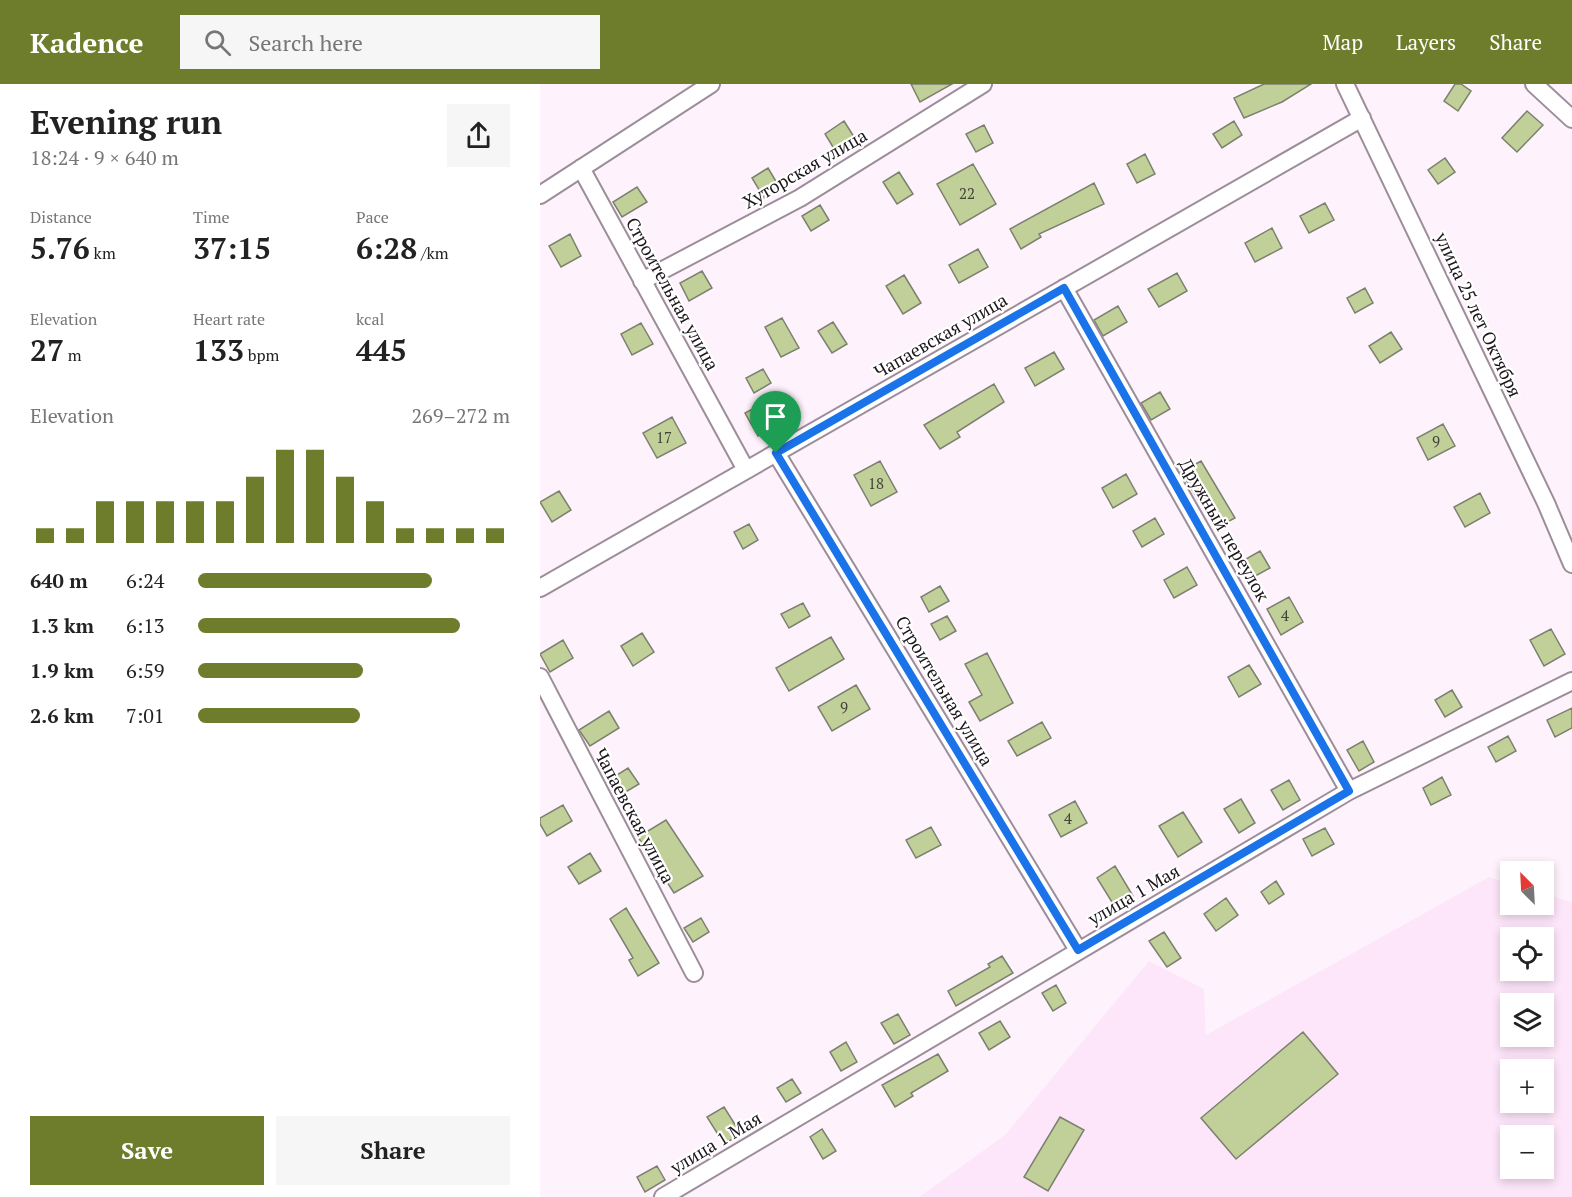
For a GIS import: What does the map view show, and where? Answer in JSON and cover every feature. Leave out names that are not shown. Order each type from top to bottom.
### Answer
[{"type":"street","points":[[540,195],[711,84]]},
{"type":"street","name":"Хуторская улица","points":[[642,281],[800,198],[983,84]]},
{"type":"street","name":"улица 25 лет Октября","points":[[1344,84],[1546,503],[1572,564]]},
{"type":"street","points":[[1534,84],[1572,119]]},
{"type":"street","name":"Чапаевская улица","points":[[540,588],[1362,118]]},
{"type":"street","name":"Строительная улица","points":[[581,168],[746,470]]},
{"type":"street","name":"Дружный переулок","points":[[1064,288],[1349,791]]},
{"type":"street","name":"Строительная улица","points":[[776,453],[1078,950]]},
{"type":"street","name":"Чапаевская улица","points":[[540,677],[694,974]]},
{"type":"street","name":"улица 1 Мая","points":[[663,1197],[1349,791],[1572,681]]},
{"type":"shaded area","points":[[1489,877],[1500,881],[1500,915],[1554,915],[1554,897],[1572,902],[1572,1197],[919,1197],[1005,1135],[1149,961],[1204,989],[1206,1035]]},
{"type":"building","points":[[911,84],[952,84],[920,102]]},
{"type":"building","points":[[1264,84],[1311,84],[1282,102],[1244,118],[1234,98]]},
{"type":"building","points":[[1455,84],[1461,84],[1471,91],[1458,111],[1444,101]]},
{"type":"building","points":[[1527,111],[1543,125],[1517,152],[1502,138]]},
{"type":"building","points":[[844,121],[856,140],[836,152],[825,134]]},
{"type":"building","points":[[1234,121],[1242,135],[1222,148],[1213,134]]},
{"type":"building","points":[[984,125],[993,143],[976,152],[966,134]]},
{"type":"building","points":[[1145,154],[1155,174],[1137,183],[1127,164]]},
{"type":"building","points":[[1445,158],[1455,172],[1438,184],[1428,170]]},
{"type":"building","points":[[973,164],[996,204],[960,225],[937,184]]},
{"type":"building","points":[[768,168],[780,188],[764,198],[752,178]]},
{"type":"building","points":[[899,172],[913,194],[897,204],[883,182]]},
{"type":"building","points":[[1094,183],[1104,204],[1039,234],[1041,237],[1021,249],[1010,229]]},
{"type":"building","points":[[637,187],[647,202],[622,217],[613,202]]},
{"type":"building","points":[[1325,203],[1334,220],[1309,233],[1300,216]]},
{"type":"building","points":[[820,205],[829,220],[811,231],[802,216]]},
{"type":"building","points":[[1272,228],[1282,248],[1255,262],[1245,243]]},
{"type":"building","points":[[570,234],[581,256],[561,267],[549,246]]},
{"type":"building","points":[[978,249],[988,267],[959,283],[949,265]]},
{"type":"building","points":[[702,271],[712,288],[689,301],[680,283]]},
{"type":"building","points":[[1177,273],[1187,291],[1159,307],[1148,289]]},
{"type":"building","points":[[904,275],[921,303],[903,314],[886,286]]},
{"type":"building","points":[[1365,288],[1373,303],[1355,313],[1347,298]]},
{"type":"building","points":[[1118,306],[1127,322],[1103,336],[1094,320]]},
{"type":"building","points":[[782,318],[799,348],[781,357],[765,327]]},
{"type":"building","points":[[833,322],[847,344],[832,353],[818,331]]},
{"type":"building","points":[[641,323],[653,344],[632,355],[621,334]]},
{"type":"building","points":[[1391,332],[1402,349],[1380,363],[1369,346]]},
{"type":"building","points":[[1054,352],[1064,369],[1035,386],[1025,368]]},
{"type":"building","points":[[763,369],[771,383],[754,393],[746,378]]},
{"type":"building","points":[[994,384],[1004,402],[957,432],[960,437],[940,449],[924,425]]},
{"type":"building","points":[[1160,392],[1170,409],[1151,420],[1141,403]]},
{"type":"building","points":[[760,405],[773,428],[758,436],[745,413]]},
{"type":"building","points":[[672,417],[686,443],[657,458],[643,433]]},
{"type":"building","points":[[1443,424],[1455,446],[1428,460],[1417,438]]},
{"type":"building","points":[[880,461],[897,492],[871,506],[854,475]]},
{"type":"building","points":[[1201,461],[1235,518],[1216,528],[1181,472]]},
{"type":"building","points":[[1126,474],[1137,494],[1113,508],[1102,488]]},
{"type":"building","points":[[559,491],[571,510],[552,522],[540,502]]},
{"type":"building","points":[[1480,493],[1490,513],[1465,527],[1454,507]]},
{"type":"building","points":[[1155,518],[1164,534],[1142,547],[1133,531]]},
{"type":"building","points":[[749,524],[758,540],[743,549],[734,532]]},
{"type":"building","points":[[1260,551],[1270,568],[1248,580],[1239,563]]},
{"type":"building","points":[[1187,567],[1197,585],[1174,598],[1164,580]]},
{"type":"building","points":[[940,586],[949,601],[929,612],[921,597]]},
{"type":"building","points":[[1289,597],[1303,622],[1281,635],[1267,609]]},
{"type":"building","points":[[803,603],[810,616],[789,628],[781,614]]},
{"type":"building","points":[[947,616],[956,631],[940,640],[931,624]]},
{"type":"building","points":[[1551,629],[1565,654],[1544,666],[1530,640]]},
{"type":"building","points":[[642,633],[654,652],[633,666],[621,646]]},
{"type":"building","points":[[831,637],[844,659],[789,691],[776,668]]},
{"type":"building","points":[[563,640],[573,658],[550,672],[540,654]]},
{"type":"building","points":[[987,653],[1013,703],[980,721],[969,702],[982,695],[965,664]]},
{"type":"building","points":[[1249,665],[1261,684],[1239,697],[1228,677]]},
{"type":"building","points":[[856,685],[870,709],[832,731],[818,707]]},
{"type":"building","points":[[1452,690],[1462,707],[1445,717],[1435,700]]},
{"type":"building","points":[[1572,708],[1572,728],[1555,737],[1547,720]]},
{"type":"building","points":[[609,711],[619,728],[590,746],[579,730]]},
{"type":"building","points":[[1042,722],[1051,738],[1017,756],[1008,741]]},
{"type":"building","points":[[1508,736],[1516,751],[1496,762],[1488,747]]},
{"type":"building","points":[[1363,741],[1374,762],[1359,771],[1347,750]]},
{"type":"building","points":[[628,768],[639,784],[619,796],[609,780]]},
{"type":"building","points":[[1442,777],[1451,795],[1431,805],[1423,788]]},
{"type":"building","points":[[1289,780],[1300,800],[1283,810],[1271,790]]},
{"type":"building","points":[[1241,799],[1255,823],[1239,833],[1224,809]]},
{"type":"building","points":[[1075,801],[1087,823],[1061,837],[1049,815]]},
{"type":"building","points":[[563,805],[572,821],[547,836],[540,824],[540,818]]},
{"type":"building","points":[[1183,812],[1202,842],[1178,857],[1159,826]]},
{"type":"building","points":[[666,820],[703,876],[674,893],[638,837]]},
{"type":"building","points":[[931,827],[941,845],[916,858],[906,840]]},
{"type":"building","points":[[1325,828],[1334,844],[1312,856],[1303,839]]},
{"type":"building","points":[[590,853],[601,871],[579,884],[568,867]]},
{"type":"building","points":[[1115,866],[1133,896],[1115,907],[1097,878]]},
{"type":"building","points":[[1276,881],[1284,894],[1269,904],[1261,892]]},
{"type":"building","points":[[1226,898],[1238,915],[1216,931],[1204,914]]},
{"type":"building","points":[[626,908],[659,963],[638,976],[629,960],[633,958],[610,919]]},
{"type":"building","points":[[701,918],[709,932],[693,942],[684,928]]},
{"type":"building","points":[[1164,932],[1181,958],[1167,967],[1149,941]]},
{"type":"building","points":[[1002,956],[1013,973],[956,1006],[948,991],[990,967],[988,964]]},
{"type":"building","points":[[1056,985],[1066,1003],[1053,1011],[1042,993]]},
{"type":"building","points":[[898,1014],[910,1035],[894,1044],[881,1023]]},
{"type":"building","points":[[1000,1021],[1010,1037],[989,1050],[979,1033]]},
{"type":"building","points":[[1303,1032],[1338,1074],[1236,1159],[1201,1118]]},
{"type":"building","points":[[846,1042],[857,1062],[841,1071],[830,1052]]},
{"type":"building","points":[[938,1054],[948,1071],[911,1093],[913,1096],[895,1107],[882,1085]]},
{"type":"building","points":[[792,1079],[801,1093],[786,1102],[777,1088]]},
{"type":"building","points":[[724,1107],[741,1134],[724,1144],[707,1117]]},
{"type":"building","points":[[1060,1117],[1084,1130],[1048,1191],[1024,1177]]},
{"type":"building","points":[[822,1129],[836,1151],[823,1159],[810,1137]]},
{"type":"building","points":[[657,1166],[665,1180],[645,1192],[637,1177]]},
{"type":"route","points":[[1064,288],[1349,791],[1078,950],[776,453],[1064,288]]}]
